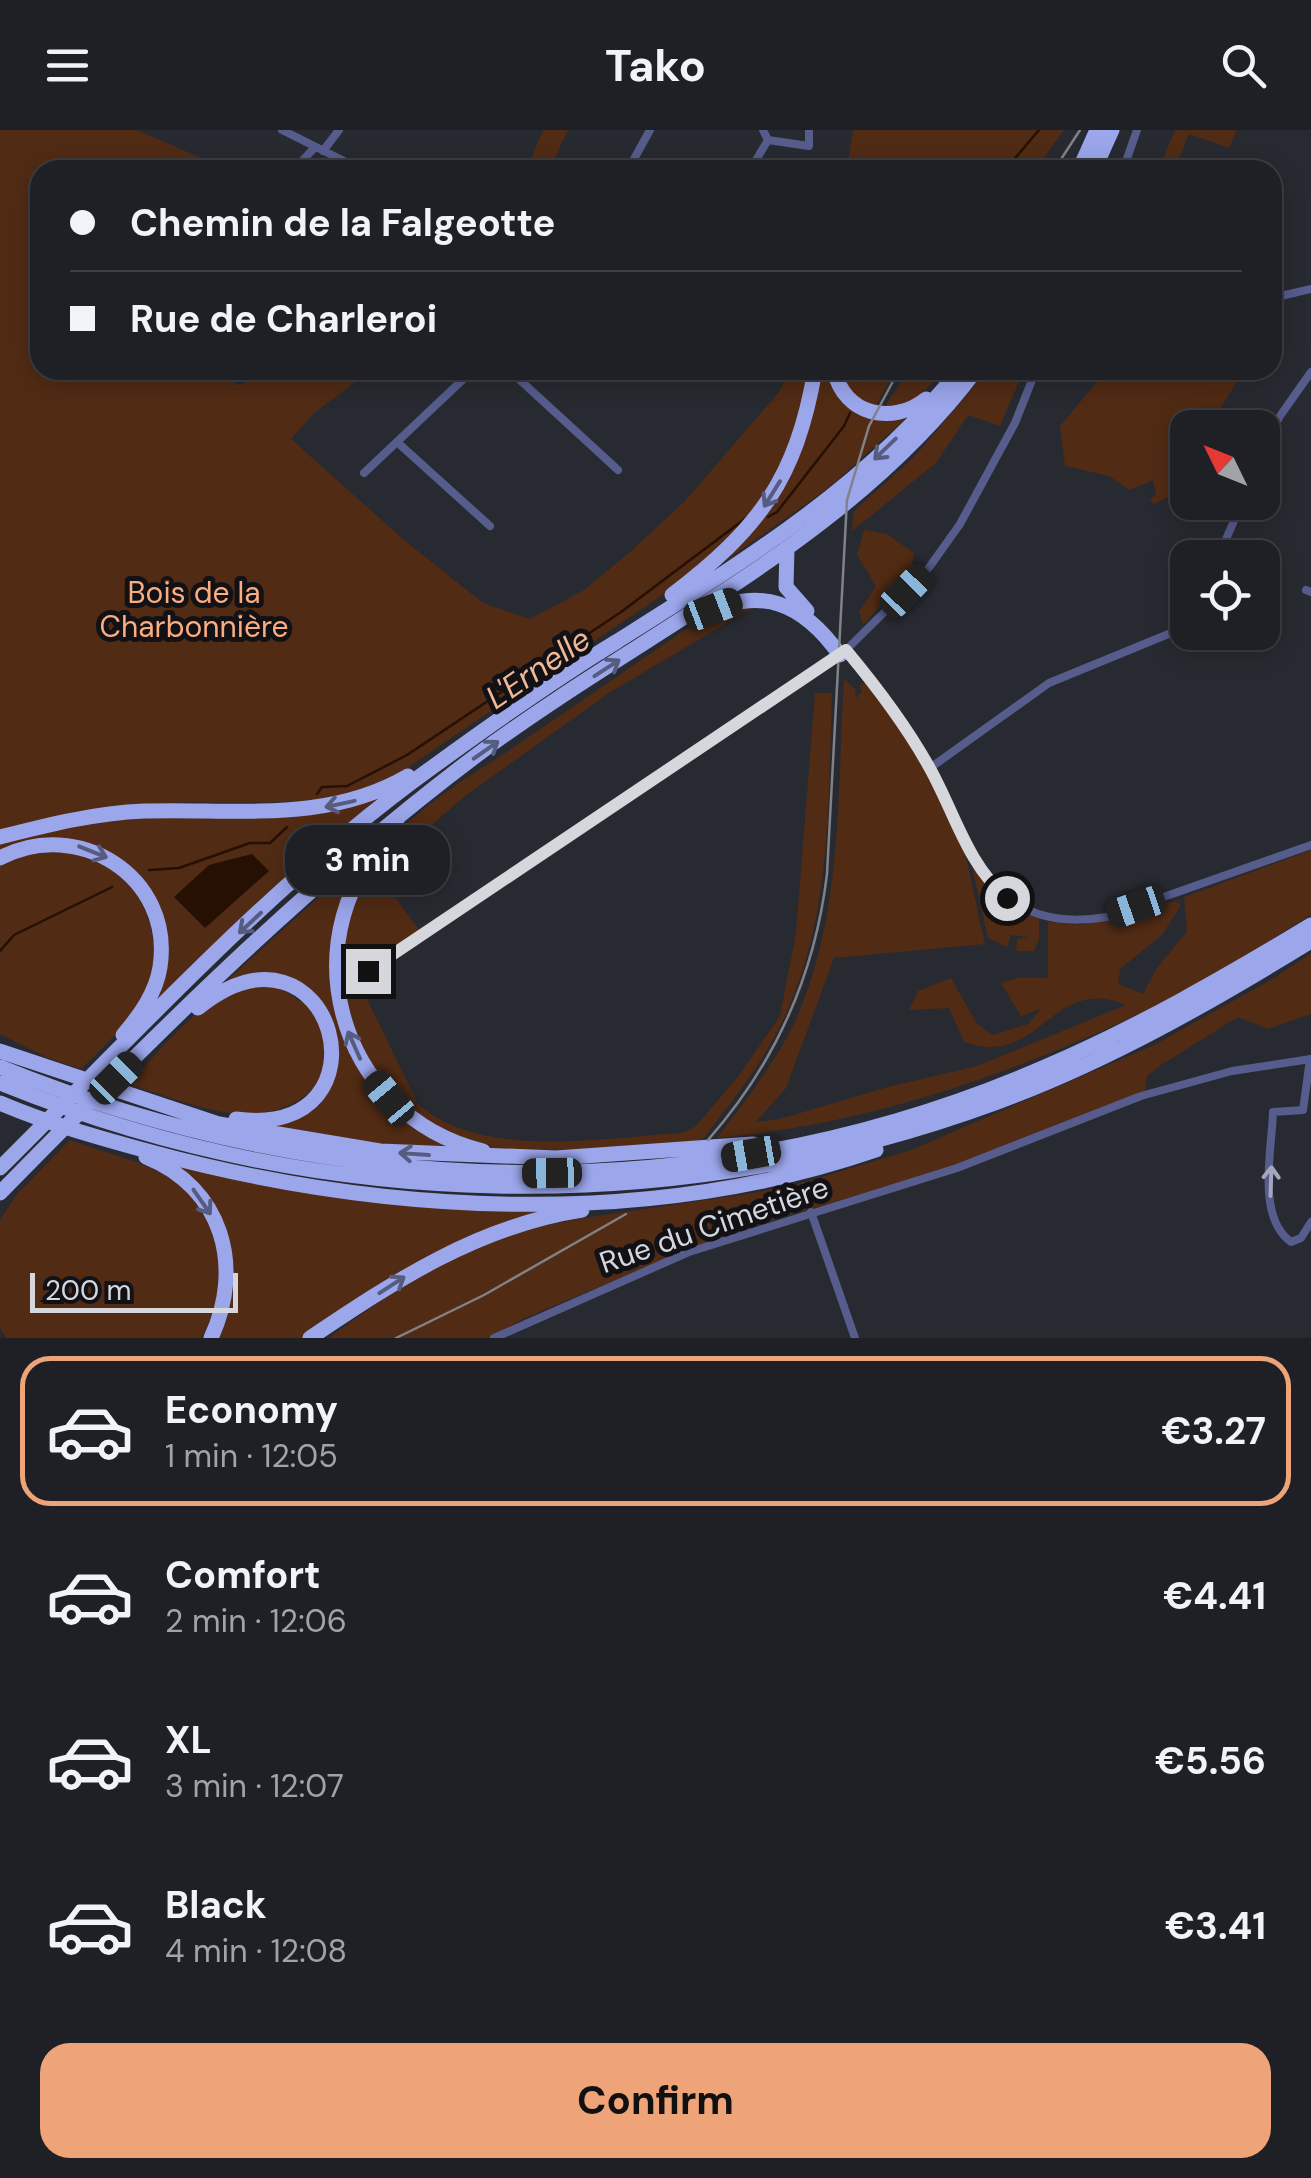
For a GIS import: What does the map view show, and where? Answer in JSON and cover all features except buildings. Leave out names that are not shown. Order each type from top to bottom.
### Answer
[{"type":"highway","points":[[1084,160],[1097,130]]},
{"type":"highway","points":[[1098,160],[1112,130]]},
{"type":"highway","points":[[613,643],[723,555],[758,516],[794,452],[812,380]]},
{"type":"highway","points":[[839,380],[848,399],[882,415],[899,414],[915,407],[949,380]]},
{"type":"highway","points":[[0,1168],[288,887],[430,768],[822,504],[876,457],[950,380]]},
{"type":"highway","points":[[0,1194],[165,1030],[346,859],[432,790],[787,548],[888,470],[930,428],[968,380]]},
{"type":"highway","points":[[787,548],[786,586],[794,600],[818,618],[843,653]]},
{"type":"highway","points":[[673,624],[732,602],[766,600],[799,612],[843,653]]},
{"type":"highway","points":[[0,837],[67,821],[139,812],[278,812],[341,805],[430,768]]},
{"type":"highway","points":[[432,790],[378,847],[354,888],[340,928],[338,996],[355,1049],[389,1098],[448,1140],[511,1158]]},
{"type":"highway","points":[[0,858],[42,844],[72,844],[91,849],[134,878],[154,909],[161,945],[155,985],[101,1068]]},
{"type":"highway","points":[[103,1114],[311,1157],[447,1172],[604,1171],[723,1159],[890,1122],[993,1088],[1096,1044],[1200,990],[1311,924]]},
{"type":"highway","points":[[0,1084],[41,1092],[239,1159],[308,1172],[449,1186],[590,1187],[726,1172],[837,1150],[944,1120],[1103,1057],[1208,1002],[1311,941]]},
{"type":"highway","points":[[165,1030],[226,988],[263,979],[299,988],[324,1013],[331,1028],[334,1047],[329,1078],[308,1104],[270,1120],[192,1114]]},
{"type":"highway","points":[[0,1042],[56,1070]]},
{"type":"highway","points":[[0,1051],[219,1124],[380,1152],[511,1158],[690,1151],[780,1140],[869,1121],[890,1122]]},
{"type":"highway","points":[[0,1068],[41,1092]]},
{"type":"highway","points":[[0,1103],[124,1147],[267,1179],[378,1195],[516,1203],[664,1196],[741,1185],[845,1160],[911,1138],[944,1120]]},
{"type":"highway","points":[[124,1147],[185,1180],[208,1207],[220,1232],[228,1290],[211,1338]]},
{"type":"highway","points":[[0,1208],[22,1170]]},
{"type":"highway","points":[[310,1338],[414,1271],[495,1231],[562,1214],[645,1203],[664,1196]]},
{"type":"street","points":[[282,130],[342,160]]},
{"type":"street","points":[[306,160],[339,130]]},
{"type":"street","points":[[634,160],[650,130]]},
{"type":"street","points":[[763,130],[768,140]]},
{"type":"street","points":[[768,140],[809,146],[809,130]]},
{"type":"street","points":[[1126,160],[1137,130]]},
{"type":"street","points":[[756,160],[768,140]]},
{"type":"street","points":[[1282,296],[1311,289]]},
{"type":"street","points":[[1280,416],[1311,372]]},
{"type":"street","points":[[364,472],[462,380]]},
{"type":"street","points":[[520,380],[618,470]]},
{"type":"street","points":[[368,971],[843,653],[928,569],[960,524],[1007,439],[1032,380]]},
{"type":"street","points":[[396,442],[490,526]]},
{"type":"street","points":[[930,768],[1049,683],[1170,633]]},
{"type":"street","points":[[843,653],[882,694],[930,768],[971,856],[992,885],[1025,908],[1083,921],[1107,917],[1311,845]]},
{"type":"street","points":[[1311,1059],[1309,1102],[1303,1110],[1273,1112],[1270,1205],[1281,1232],[1290,1242],[1301,1238],[1311,1222]]},
{"type":"street","name":"Rue du Cimetière","points":[[494,1338],[650,1268],[811,1212],[898,1188],[1168,1088],[1232,1071],[1311,1059]]},
{"type":"street","points":[[811,1212],[855,1338]]},
{"type":"green space","name":"Bois de la Charbonnière","points":[[0,130],[137,130],[206,160],[30,160],[30,380],[230,380],[237,385],[256,380],[358,380],[313,414],[291,439],[404,540],[483,603],[530,619],[584,590],[629,553],[684,502],[780,391],[785,380],[805,380],[798,418],[782,464],[767,493],[730,539],[636,613],[397,775],[366,788],[302,801],[138,805],[0,830]]},
{"type":"green space","points":[[543,130],[568,130],[554,160],[530,160]]},
{"type":"green space","points":[[853,130],[1064,130],[1042,160],[847,160]]},
{"type":"green space","points":[[1175,130],[1237,130],[1229,148],[1189,134],[1178,160],[1162,160]]},
{"type":"green space","points":[[814,380],[835,380],[844,400],[910,415],[827,489],[714,569],[767,511]]},
{"type":"green space","points":[[844,380],[890,380],[875,407],[850,392]]},
{"type":"green space","points":[[902,380],[935,380],[913,402],[883,409]]},
{"type":"green space","points":[[980,380],[1020,380],[1000,426],[968,415],[936,463],[852,531],[854,511],[915,456]]},
{"type":"green space","points":[[1101,380],[1238,380],[1219,410],[1170,410],[1170,496],[1154,504],[1150,500],[1156,494],[1153,480],[1130,490],[1109,476],[1065,466],[1060,426]]},
{"type":"green space","points":[[864,530],[887,534],[914,553],[911,572],[863,625],[859,612],[876,586],[857,555]]},
{"type":"green space","points":[[760,603],[609,693],[465,796],[398,854],[380,877],[420,931],[364,968],[367,999],[418,1104],[445,1122],[475,1133],[545,1141],[683,1133],[696,1126],[740,1074],[780,1016],[796,933],[815,693],[832,693],[827,823],[818,909],[795,992],[761,1060],[702,1140],[616,1150],[522,1152],[469,1142],[429,1123],[396,1096],[371,1062],[354,1025],[345,984],[345,943],[355,901],[374,862],[403,827],[438,798],[689,627],[714,613]]},
{"type":"green space","points":[[844,679],[855,689],[856,698],[862,692],[859,686],[867,681],[934,782],[963,847],[985,944],[834,958],[786,1088],[756,1122],[977,1066],[1126,1005],[1101,999],[1080,1001],[1011,1044],[989,1047],[964,1042],[949,1008],[909,1010],[918,991],[951,978],[977,1024],[993,1035],[1028,1024],[1041,1009],[1021,1016],[1001,983],[1020,977],[1048,978],[1048,922],[1080,925],[1175,901],[1181,905],[1162,935],[1120,969],[1118,984],[1143,994],[1156,969],[1187,932],[1184,897],[1311,850],[1311,915],[1161,1003],[1037,1058],[880,1110],[772,1132],[717,1138],[780,1049],[812,977],[823,935],[835,851]]},
{"type":"green space","points":[[378,798],[273,888],[148,1008],[162,928],[108,852],[0,853],[0,840],[99,820]]},
{"type":"green space","points":[[372,849],[336,926],[357,1063],[467,1151],[373,1144],[256,1125],[284,1120],[335,1071],[336,1045],[331,1022],[322,1004],[290,982],[246,979],[221,986]]},
{"type":"green space","points":[[40,850],[78,853],[116,871],[142,904],[154,944],[148,985],[136,1009],[81,1069],[0,1034],[0,865]]},
{"type":"green space","points":[[972,866],[1003,899],[1039,919],[1039,939],[1034,951],[1016,951],[1017,939],[1028,937],[1011,935],[1007,947],[988,938]]},
{"type":"green space","points":[[1311,953],[1311,1014],[1268,1029],[1238,1017],[1158,1067],[1147,1076],[1145,1091],[939,1171],[766,1222],[674,1255],[525,1318],[488,1338],[328,1338],[419,1274],[503,1234],[753,1193],[805,1182],[911,1150],[1154,1045],[1276,977]]},
{"type":"green space","points":[[278,987],[315,1010],[325,1038],[325,1067],[306,1095],[286,1107],[241,1114],[195,1105],[128,1084],[181,1028],[211,1003],[245,988]]},
{"type":"green space","points":[[70,1140],[164,1175],[198,1205],[210,1227],[220,1278],[215,1309],[201,1338],[6,1338],[0,1328],[0,1220],[17,1194]]},
{"type":"green space","points":[[171,1165],[261,1184],[559,1209],[377,1290],[303,1338],[213,1338],[229,1250]]},
{"type":"shaded area","points":[[252,854],[269,871],[205,928],[174,897],[209,865]]},
{"type":"waterway","name":"L'Ernelle","points":[[1014,160],[1039,130]]},
{"type":"waterway","name":"L'Ernelle","points":[[768,517],[777,512],[850,413]]},
{"type":"waterway","name":"L'Ernelle","points":[[317,794],[322,787],[347,786],[407,755],[621,612],[746,518]]},
{"type":"waterway","name":"L'Ernelle","points":[[149,870],[179,868],[250,843],[270,843],[287,827]]},
{"type":"waterway","name":"L'Ernelle","points":[[0,951],[14,935],[112,887]]},
{"type":"tram line","points":[[1060,160],[1080,130]]},
{"type":"tram line","points":[[708,1140],[772,1049],[813,947],[827,874],[847,500],[869,426],[894,380]]},
{"type":"tram line","points":[[396,1338],[484,1295],[626,1214]]},
{"type":"route","points":[[368,971],[846,650],[882,694],[930,768],[971,856],[1007,898]]}]
